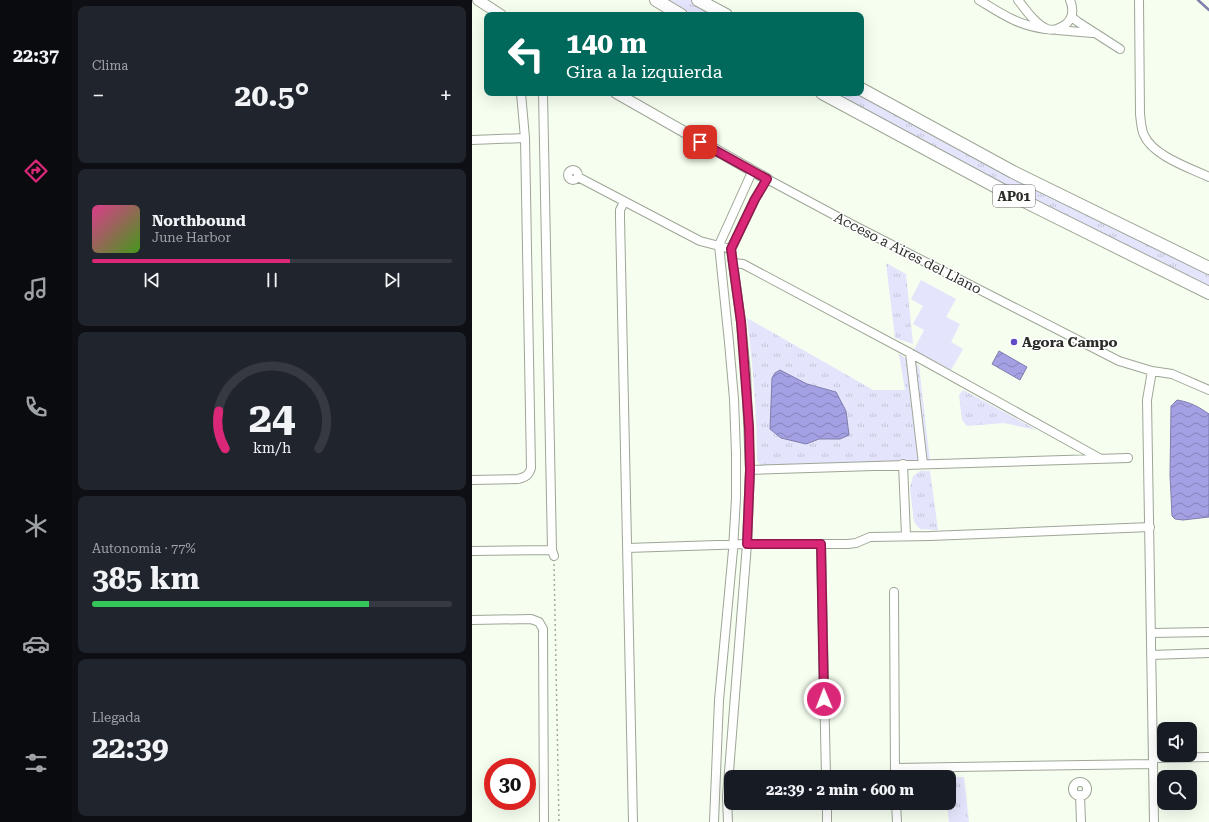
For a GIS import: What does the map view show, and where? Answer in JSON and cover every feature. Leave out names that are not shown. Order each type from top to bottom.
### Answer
[{"type":"highway","points":[[656,0],[676,12]]},
{"type":"highway","points":[[698,0],[720,12]]},
{"type":"highway","name":"AP01","points":[[864,91],[1013,172],[1209,268]]},
{"type":"highway","name":"AP01","points":[[828,96],[1004,191],[1209,293]]},
{"type":"main road","points":[[478,0],[496,12]]},
{"type":"main road","name":"Acceso a Aires del Llano","points":[[621,96],[752,172],[767,179]]},
{"type":"street","points":[[979,0],[1009,18],[1031,27],[1094,33]]},
{"type":"street","points":[[1018,0],[1035,20],[1053,30],[1063,27],[1072,17],[1073,10],[1070,0]]},
{"type":"street","points":[[1139,0],[1141,128],[1148,142],[1157,151],[1209,177]]},
{"type":"street","points":[[1072,17],[1120,49]]},
{"type":"street","points":[[472,480],[525,477],[530,473],[532,468],[525,138],[521,96]]},
{"type":"street","points":[[472,551],[553,553],[543,96]]},
{"type":"street","points":[[472,140],[525,138]]},
{"type":"street","points":[[714,822],[719,700],[736,498],[734,399],[719,245],[752,172]]},
{"type":"street","points":[[578,177],[700,241],[731,249]]},
{"type":"street","points":[[728,822],[728,790],[747,544],[750,470],[746,373],[731,249],[755,199],[767,179]]},
{"type":"street","name":"Acceso a Aires del Llano","points":[[767,179],[851,224],[1120,361],[1152,371],[1172,374],[1209,390]]},
{"type":"street","points":[[624,202],[620,210],[620,218],[632,822]]},
{"type":"street","points":[[733,263],[743,264],[910,353],[1101,459]]},
{"type":"street","points":[[910,353],[922,464]]},
{"type":"street","points":[[1152,371],[1147,400],[1154,822]]},
{"type":"street","points":[[750,470],[1128,458]]},
{"type":"street","points":[[903,464],[906,535]]},
{"type":"street","points":[[627,548],[733,546],[747,544],[848,544],[856,543],[870,537],[1150,527]]},
{"type":"street","points":[[821,544],[826,770]]},
{"type":"street","points":[[894,592],[895,770]]},
{"type":"street","points":[[472,620],[531,619],[539,622],[543,629],[544,822]]},
{"type":"street","points":[[1150,633],[1209,632]]},
{"type":"street","points":[[1151,655],[1209,653]]},
{"type":"street","points":[[956,770],[1209,757]]},
{"type":"street","points":[[1080,795],[1081,822]]},
{"type":"street","points":[[827,810],[827,822]]},
{"type":"street","points":[[896,810],[897,822]]},
{"type":"path","points":[[553,553],[559,822]]},
{"type":"green space","points":[[656,0],[698,0],[720,12],[676,12]]},
{"type":"green space","points":[[864,95],[1209,268],[1209,293],[828,96],[864,96]]},
{"type":"green space","points":[[886,263],[906,274],[913,344],[895,338]]},
{"type":"green space","points":[[921,280],[956,299],[946,317],[960,324],[951,342],[963,349],[951,370],[914,350],[924,330],[913,324],[923,306],[911,299]]},
{"type":"green space","points":[[747,318],[873,390],[905,390],[899,354],[919,366],[930,461],[761,466],[757,461],[754,390]]},
{"type":"green space","points":[[963,390],[1036,430],[1004,423],[967,426],[962,420],[959,395]]},
{"type":"green space","points":[[920,471],[930,471],[938,530],[920,529],[914,522],[910,488],[913,476]]},
{"type":"green space","points":[[956,777],[964,777],[969,822],[949,822],[948,810],[956,810]]},
{"type":"water","points":[[999,351],[1027,367],[1020,380],[992,364]]},
{"type":"water","points":[[780,370],[807,384],[836,392],[846,411],[849,435],[840,439],[819,439],[806,444],[781,438],[770,429],[772,378],[775,373]]},
{"type":"water","points":[[1177,400],[1194,405],[1209,414],[1209,517],[1183,520],[1175,519],[1172,516],[1170,475],[1171,406]]},
{"type":"waterway","points":[[1198,0],[1209,10]]},
{"type":"place","name":"Agora Campo","points":[[1014,342]]},
{"type":"route","points":[[700,142],[767,179],[755,199],[731,249],[741,322],[749,427],[750,470],[747,544],[821,544],[824,699]]}]
